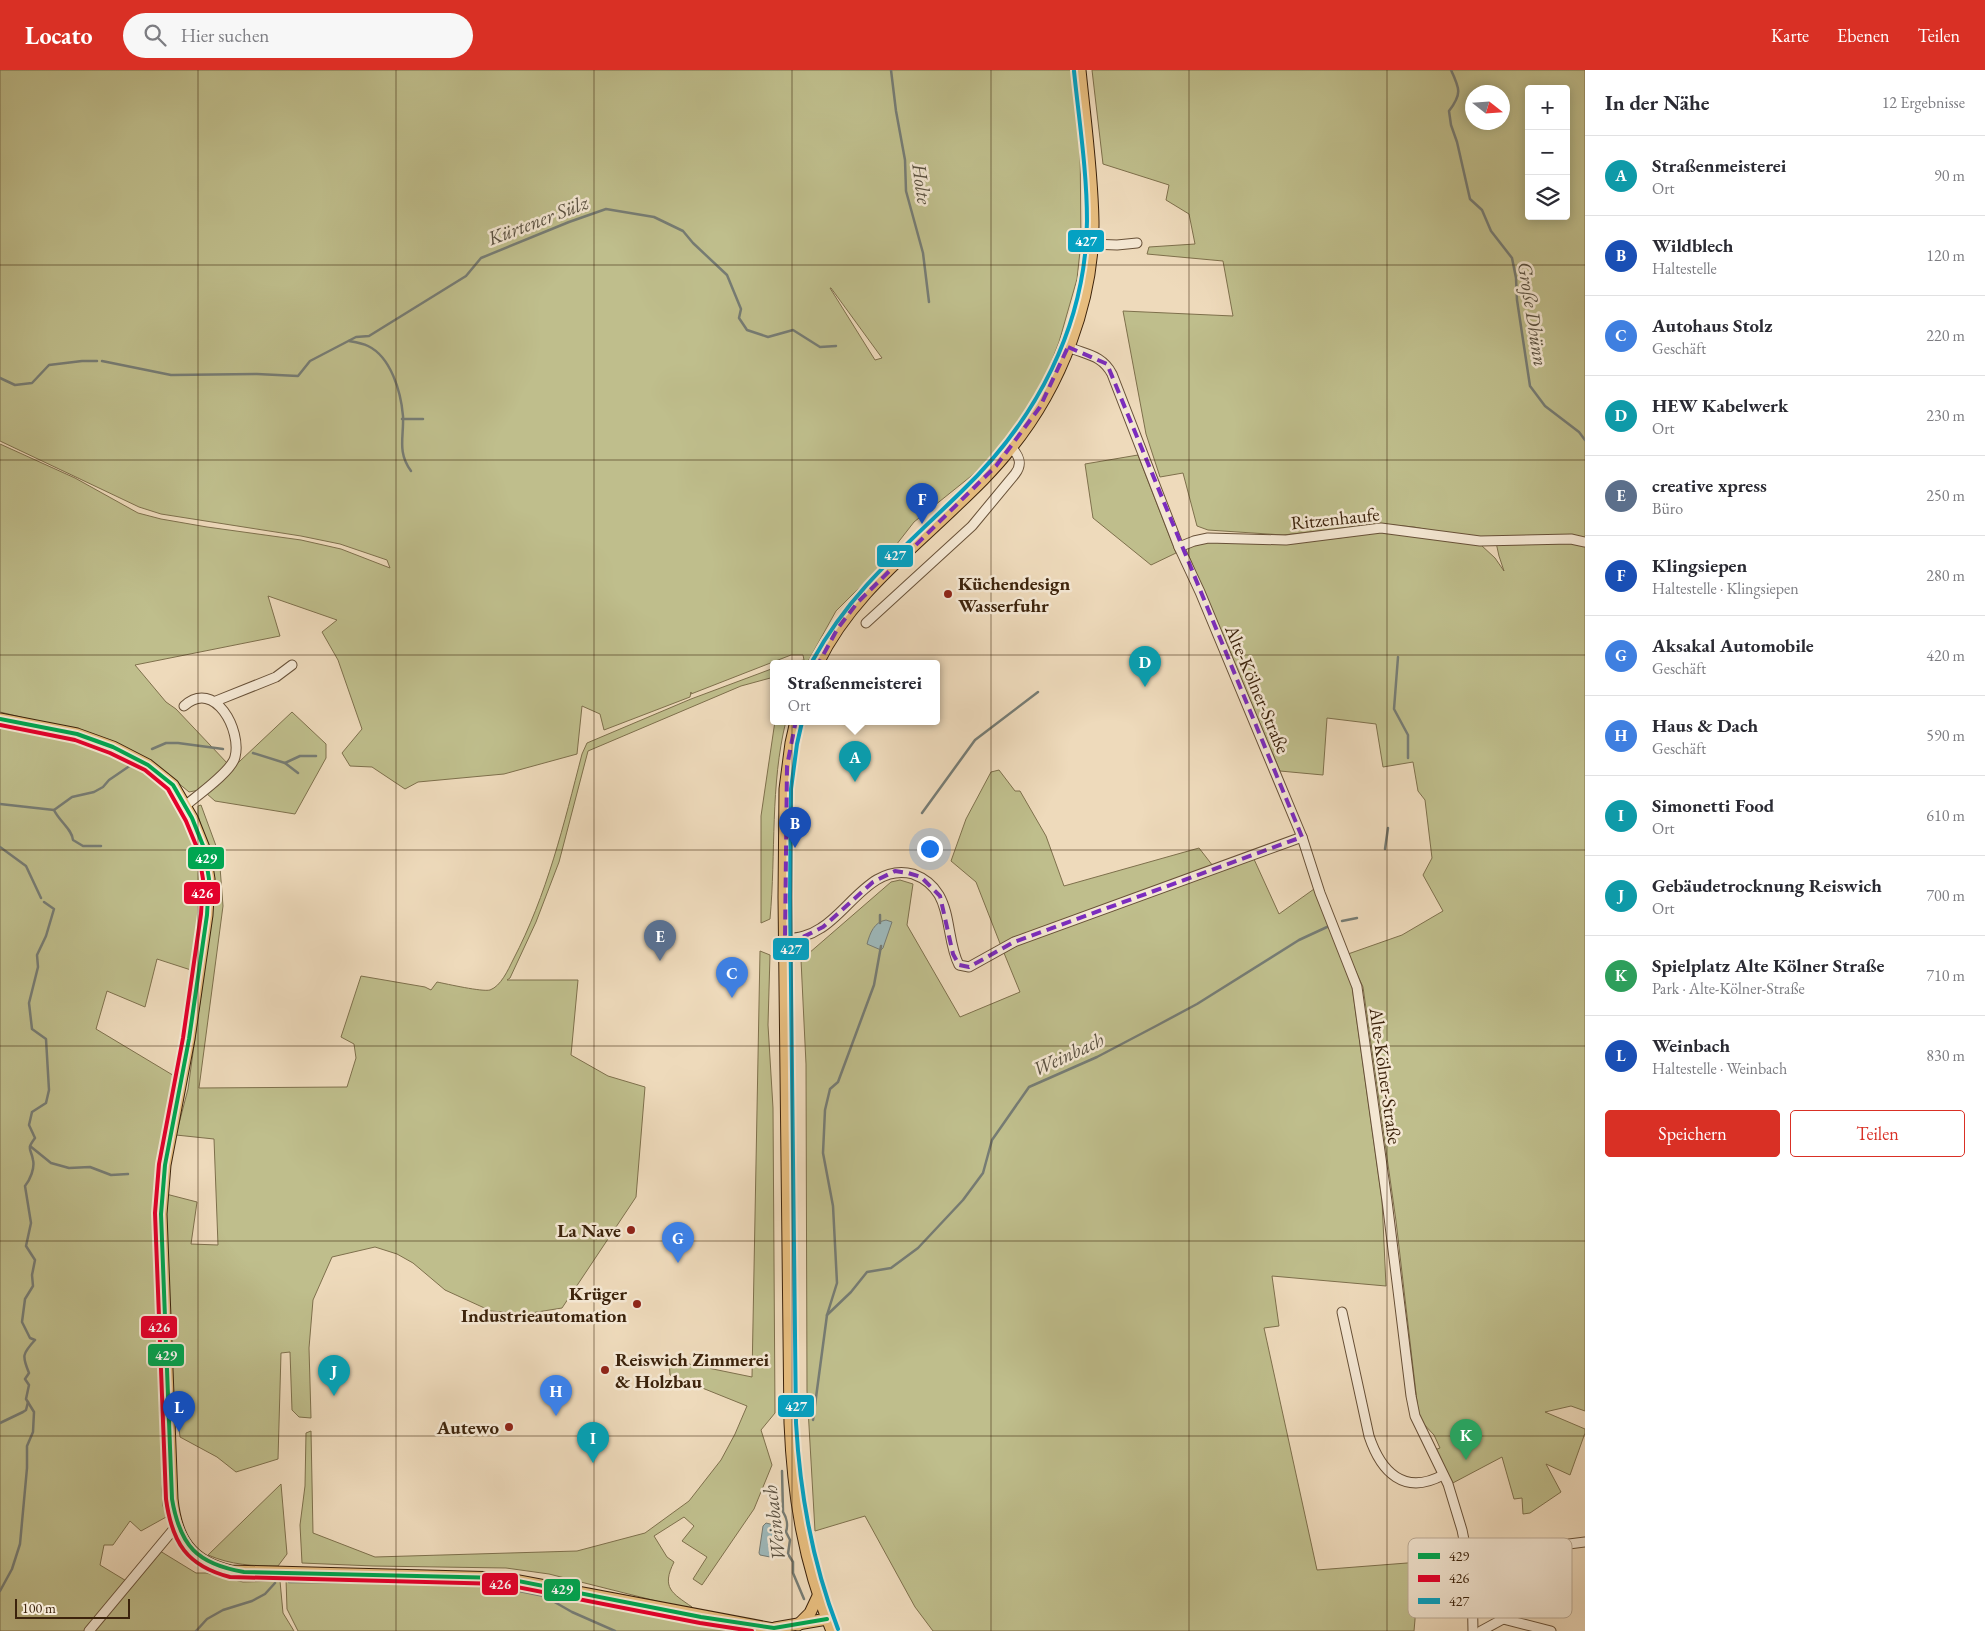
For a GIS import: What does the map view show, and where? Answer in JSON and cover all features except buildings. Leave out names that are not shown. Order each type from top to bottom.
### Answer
[{"type":"main road","points":[[820,660],[838,628],[873,584],[978,485],[1012,448],[1040,407],[1068,347],[1084,294],[1093,221],[1080,70]]},
{"type":"main road","points":[[0,718],[78,734],[113,747],[148,765],[173,786],[186,805],[204,848],[209,879],[208,915],[189,1039],[162,1188],[161,1239],[173,1504],[178,1528],[188,1547],[213,1566],[244,1572],[504,1578],[701,1617],[779,1630],[827,1619]]},
{"type":"main road","points":[[795,725],[785,789],[790,1423],[793,1478],[808,1565],[832,1631]]},
{"type":"main road","points":[[798,1625],[810,1613],[818,1596]]},
{"type":"street","points":[[1091,244],[1117,245],[1137,242]]},
{"type":"street","name":"Alte-Kölner-Straße","points":[[1068,347],[1102,360],[1107,364],[1179,547],[1200,592],[1302,838],[1320,893],[1357,987],[1412,1396],[1416,1416],[1448,1484],[1464,1538]]},
{"type":"street","points":[[866,623],[972,526],[1016,474],[1020,467],[1020,461],[1012,448]]},
{"type":"street","name":"Ritzenhaufe","points":[[1179,547],[1208,538],[1286,540],[1381,528],[1480,541],[1570,539],[1585,542]]},
{"type":"street","points":[[184,706],[190,700],[201,697],[216,701],[276,677],[292,665]]},
{"type":"street","points":[[186,805],[230,769],[236,757],[236,738],[229,720],[216,701]]},
{"type":"street","points":[[785,939],[801,938],[823,927],[873,882],[895,871],[921,877],[932,885],[940,896],[953,954],[959,965],[969,967],[1014,942],[1302,838]]},
{"type":"street","points":[[1342,1312],[1365,1421],[1374,1452],[1384,1468],[1401,1481],[1426,1481],[1443,1475]]},
{"type":"street","points":[[89,1631],[173,1530],[178,1528]]},
{"type":"street","points":[[1572,1544],[1585,1542]]},
{"type":"street","name":"Alte-Kölner-Straße","points":[[1473,1618],[1473,1631]]},
{"type":"street","points":[[1481,1631],[1503,1619],[1551,1631]]},
{"type":"highlighted area","points":[[1068,347],[1107,364],[1302,837],[1014,942],[969,967],[959,965],[953,954],[940,896],[921,877],[895,871],[873,882],[823,927],[801,938],[785,939],[787,766],[795,725],[811,677],[838,628],[858,602],[996,466],[1040,407]]},
{"type":"shaded area","points":[[0,70],[1073,70],[1080,140],[1081,242],[1077,279],[1059,342],[1049,368],[1030,404],[1002,443],[975,473],[914,522],[875,572],[836,611],[809,660],[804,660],[803,655],[791,655],[778,660],[770,660],[770,663],[691,694],[691,692],[690,697],[604,730],[600,714],[582,706],[577,754],[504,774],[418,782],[405,789],[372,767],[350,766],[342,753],[362,729],[338,660],[322,632],[337,620],[268,596],[280,636],[135,665],[166,702],[176,709],[228,764],[199,790],[189,792],[152,761],[115,743],[78,731],[0,712],[0,444],[75,478],[138,513],[207,527],[301,540],[341,549],[390,568],[387,560],[340,544],[161,514],[139,507],[0,441]],"holes":[[[830,288],[831,288],[882,358],[875,360]]]},
{"type":"shaded area","points":[[1092,70],[1585,70],[1585,1411],[1571,1406],[1545,1412],[1585,1429],[1585,1433],[1570,1475],[1546,1464],[1561,1492],[1530,1513],[1523,1514],[1522,1498],[1514,1499],[1502,1457],[1449,1485],[1432,1451],[1440,1448],[1434,1435],[1419,1419],[1396,1221],[1363,987],[1348,954],[1402,935],[1443,911],[1423,875],[1432,858],[1425,800],[1418,791],[1413,762],[1383,767],[1376,724],[1327,718],[1323,775],[1280,771],[1188,554],[1189,547],[1209,542],[1286,543],[1381,532],[1481,545],[1495,558],[1504,571],[1495,538],[1480,540],[1414,527],[1382,524],[1283,535],[1208,530],[1197,526],[1183,473],[1160,477],[1146,434],[1123,311],[1233,316],[1223,261],[1147,254],[1149,247],[1195,244],[1189,214],[1166,200],[1169,185],[1103,164]]},
{"type":"shaded area","points":[[1138,455],[1176,553],[1151,565],[1093,518],[1085,464]]},
{"type":"shaded area","points":[[770,669],[770,678],[741,686],[588,751],[559,862],[536,922],[510,978],[507,980],[578,980],[571,1055],[608,1076],[645,1087],[636,1197],[562,1308],[525,1314],[491,1311],[445,1290],[413,1263],[397,1254],[375,1247],[332,1257],[313,1300],[309,1348],[311,1418],[299,1417],[292,1410],[290,1352],[281,1353],[278,1459],[236,1472],[217,1457],[180,1437],[174,1403],[166,1194],[197,1202],[191,1244],[218,1245],[214,1139],[176,1135],[188,1089],[212,915],[207,848],[198,815],[198,806],[201,805],[219,854],[223,906],[199,1088],[347,1087],[356,1058],[354,1044],[341,1037],[361,976],[425,987],[431,990],[437,982],[486,990],[490,990],[498,985],[509,968],[536,910],[554,859],[582,754],[587,743],[691,699]]},
{"type":"shaded area","points":[[292,712],[326,744],[326,758],[295,814],[215,801],[206,793]]},
{"type":"shaded area","points":[[0,722],[75,737],[126,756],[171,787],[200,846],[205,877],[194,971],[157,959],[145,1007],[107,991],[96,1029],[176,1077],[157,1226],[158,1322],[165,1461],[162,1489],[163,1506],[168,1516],[141,1531],[130,1521],[113,1545],[104,1545],[100,1565],[128,1582],[104,1611],[84,1631],[0,1631]]},
{"type":"shaded area","points":[[774,725],[785,725],[775,794],[770,919],[761,923],[761,816]]},
{"type":"shaded area","points":[[999,770],[1015,791],[1020,791],[1046,836],[1064,886],[1199,848],[1213,866],[1001,946],[976,882],[951,861],[966,819],[991,772]]},
{"type":"shaded area","points":[[1253,857],[1279,914],[1314,889],[1352,986],[1382,1200],[1386,1286],[1272,1276],[1279,1326],[1264,1328],[1317,1570],[1408,1563],[1408,1618],[1415,1618],[1414,1631],[933,1631],[915,1607],[865,1516],[815,1531],[807,1391],[806,1064],[801,960],[891,882],[900,880],[913,884],[907,925],[960,1017],[1020,992],[1004,953],[1022,943]]},
{"type":"shaded area","points":[[760,951],[770,955],[768,1025],[773,1108],[775,1413],[761,1430],[772,1465],[754,1509],[702,1585],[693,1579],[707,1557],[682,1541],[694,1526],[684,1517],[654,1536],[667,1557],[674,1562],[669,1578],[671,1589],[679,1598],[692,1607],[692,1610],[549,1574],[506,1568],[302,1563],[300,1525],[305,1486],[306,1433],[311,1431],[313,1533],[375,1557],[577,1551],[645,1533],[689,1501],[721,1460],[747,1406],[670,1375],[669,1360],[752,1377]]},
{"type":"shaded area","points":[[281,1484],[287,1554],[278,1566],[242,1564],[208,1555]]},
{"type":"shaded area","points":[[160,1551],[196,1573],[206,1573],[243,1582],[280,1581],[283,1613],[294,1631],[95,1631],[129,1585]]},
{"type":"shaded area","points":[[397,1578],[503,1581],[750,1631],[298,1631],[287,1609],[286,1579]]},
{"type":"water","points":[[886,920],[892,922],[883,948],[881,950],[867,944],[871,932],[878,923]]},
{"type":"water","points":[[766,1523],[775,1527],[773,1555],[770,1557],[760,1555],[759,1553],[763,1526]]},
{"type":"waterway","name":"Holte","points":[[891,70],[905,160],[906,191],[923,253],[929,302]]},
{"type":"waterway","name":"Große Dhünn","points":[[1451,70],[1458,87],[1458,96],[1449,111],[1451,125],[1457,142],[1470,199],[1482,210],[1491,231],[1512,258],[1530,386],[1545,406],[1579,432],[1585,440]]},
{"type":"waterway","name":"Kürtener Sülz","points":[[102,361],[171,375],[257,374],[298,376],[310,361],[356,337],[369,336],[466,276],[481,258],[606,209],[654,217],[683,231],[727,275],[741,309],[739,318],[747,330],[768,337],[793,330],[820,347],[836,346]]},
{"type":"waterway","points":[[349,341],[366,345],[376,351],[389,367],[400,396],[403,416],[403,451],[411,471]]},
{"type":"waterway","name":"Kürtener Sülz","points":[[0,378],[15,385],[32,383],[49,365],[97,361]]},
{"type":"waterway","points":[[402,419],[423,419]]},
{"type":"waterway","name":"Weinbach","points":[[1398,657],[1394,709],[1408,735],[1408,758]]},
{"type":"waterway","points":[[922,813],[975,740],[1038,692]]},
{"type":"waterway","points":[[152,749],[166,743],[223,749]]},
{"type":"waterway","points":[[253,753],[285,763],[298,773]]},
{"type":"waterway","points":[[285,763],[300,756],[316,756]]},
{"type":"waterway","points":[[54,810],[72,797],[94,792],[103,787],[109,780],[131,765]]},
{"type":"waterway","points":[[0,804],[54,810],[70,832],[73,840],[83,846],[101,846]]},
{"type":"waterway","name":"Weinbach","points":[[1385,849],[1388,828]]},
{"type":"waterway","points":[[0,847],[26,866],[41,898]]},
{"type":"waterway","points":[[0,1591],[12,1569],[20,1544],[27,1468],[27,1446],[33,1432],[34,1412],[26,1399],[29,1385],[25,1379],[29,1373],[24,1355],[35,1340],[30,1338],[22,1322],[25,1299],[33,1286],[32,1275],[35,1260],[26,1246],[31,1223],[25,1186],[33,1170],[30,1147],[35,1138],[29,1125],[32,1112],[46,1103],[49,1090],[46,1039],[32,1029],[29,1003],[38,967],[37,955],[46,936],[54,909],[44,902]]},
{"type":"waterway","points":[[880,915],[880,923]]},
{"type":"waterway","name":"Weinbach","points":[[1342,921],[1357,918]]},
{"type":"waterway","name":"Weinbach","points":[[813,1420],[827,1315],[851,1292],[867,1272],[891,1268],[918,1248],[963,1200],[983,1173],[992,1140],[1029,1087],[1097,1057],[1197,1004],[1299,940],[1327,927]]},
{"type":"waterway","points":[[827,1315],[837,1283],[833,1206],[823,1153],[825,1110],[830,1089],[838,1082],[874,985],[881,946]]},
{"type":"waterway","points":[[30,1146],[51,1163],[69,1168],[90,1167],[111,1175],[128,1174]]},
{"type":"waterway","points":[[0,1423],[26,1410],[28,1402]]},
{"type":"waterway","name":"Weinbach","points":[[782,1471],[783,1512],[787,1522],[786,1532],[790,1540],[788,1554],[793,1562],[793,1573],[804,1599]]},
{"type":"waterway","points":[[289,1582],[446,1583],[505,1588],[544,1596],[572,1612],[615,1631]]},
{"type":"waterway","points":[[196,1631],[207,1619],[223,1610],[252,1601],[265,1594],[275,1583]]},
{"type":"transit line","name":"427","points":[[813,660],[844,612],[862,590],[900,550],[962,491],[1013,434],[1034,402],[1052,369],[1067,334],[1077,298],[1084,260],[1087,221],[1086,183],[1074,71]]},
{"type":"transit line","name":"429","points":[[0,719],[77,734],[113,747],[148,765],[173,785],[192,818],[204,848],[209,879],[207,915],[189,1039],[165,1165],[161,1214],[172,1499],[180,1529],[193,1550],[214,1564],[244,1572],[503,1578],[701,1617],[774,1628],[827,1619]]},
{"type":"transit line","name":"426","points":[[0,725],[75,740],[110,753],[145,770],[168,789],[186,821],[198,850],[203,879],[201,914],[183,1038],[159,1164],[155,1213],[166,1499],[172,1528],[184,1550],[192,1559],[203,1566],[230,1577],[502,1584],[700,1623],[752,1631]]},
{"type":"transit line","name":"427","points":[[801,725],[791,789],[790,897],[796,1423],[804,1502],[814,1553],[838,1629]]},
{"type":"place","name":"Klingsiepen","points":[[922,524]]},
{"type":"place","name":"Küchendesign Wasserfuhr","points":[[948,594]]},
{"type":"place","name":"HEW Kabelwerk","points":[[1145,687]]},
{"type":"place","name":"Straßenmeisterei","points":[[855,782]]},
{"type":"place","name":"Wildblech","points":[[795,848]]},
{"type":"place","name":"creative xpress","points":[[660,961]]},
{"type":"place","name":"Autohaus Stolz","points":[[732,998]]},
{"type":"place","name":"La Nave","points":[[631,1230]]},
{"type":"place","name":"Aksakal Automobile","points":[[678,1263]]},
{"type":"place","name":"Krüger Industrieautomation","points":[[637,1304]]},
{"type":"place","name":"Reiswich Zimmerei & Holzbau","points":[[605,1370]]},
{"type":"place","name":"Gebäudetrocknung Reiswich","points":[[334,1396]]},
{"type":"place","name":"Haus & Dach","points":[[556,1416]]},
{"type":"place","name":"Autewo","points":[[509,1427]]},
{"type":"place","name":"Weinbach","points":[[179,1432]]},
{"type":"place","name":"Spielplatz Alte Kölner Straße","points":[[1466,1460]]},
{"type":"place","name":"Simonetti Food","points":[[593,1463]]}]
